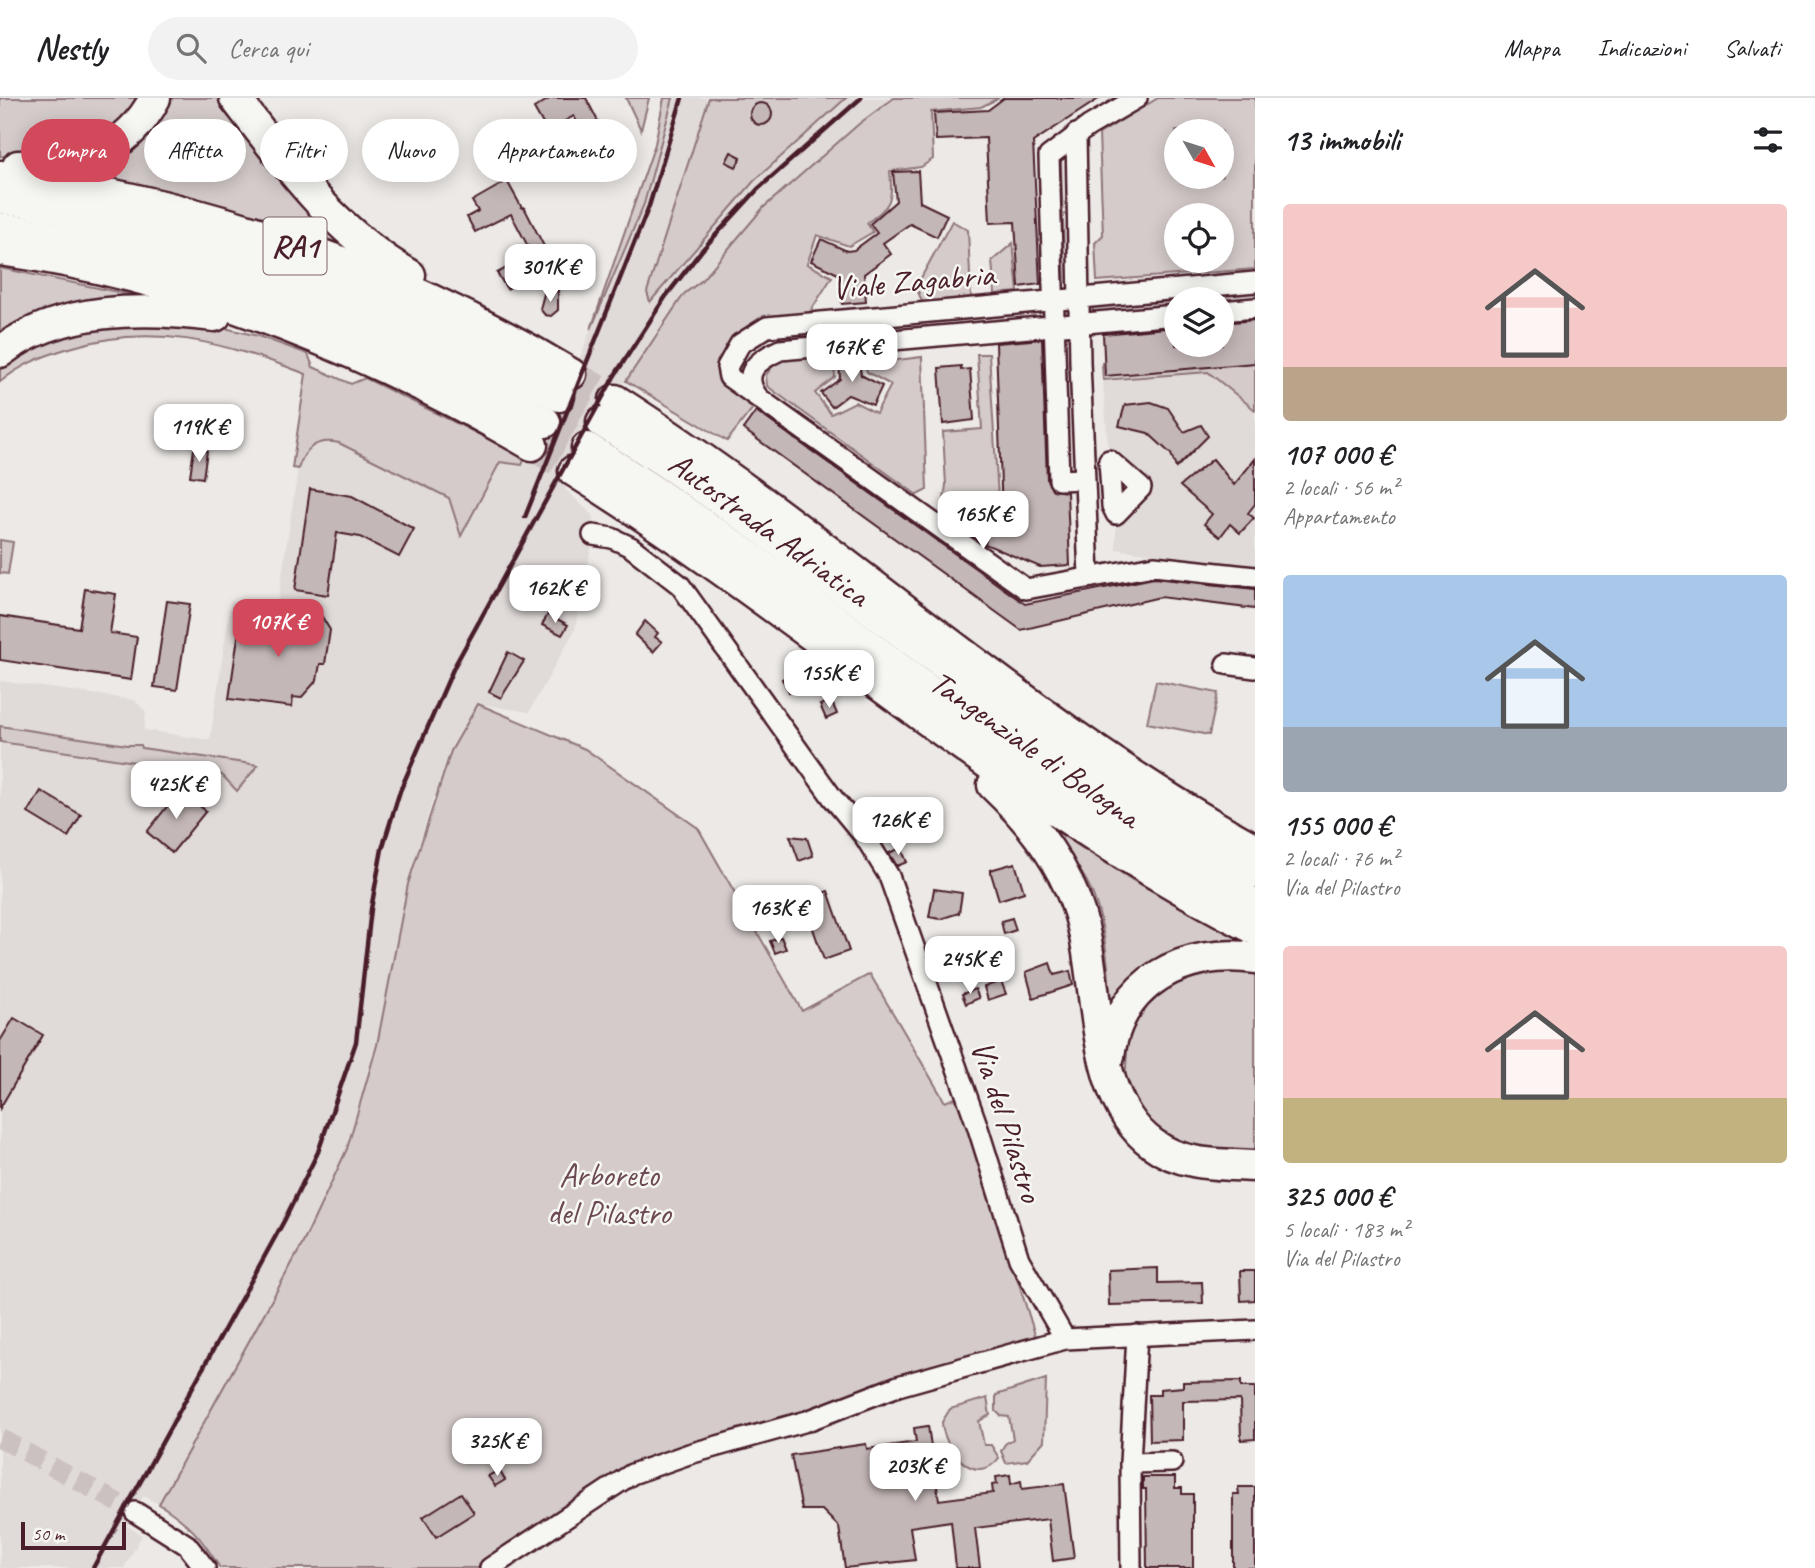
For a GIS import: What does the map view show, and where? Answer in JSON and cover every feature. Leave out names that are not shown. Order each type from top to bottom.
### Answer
[{"type":"highway","points":[[0,164],[59,164],[95,156],[127,136],[155,98]]},
{"type":"highway","points":[[235,98],[320,206],[362,243],[385,261],[505,329],[564,379]]},
{"type":"highway","name":"RA1","points":[[0,176],[123,199],[270,237],[427,299],[564,379]]},
{"type":"highway","points":[[0,198],[180,236],[314,278],[433,329],[564,379]]},
{"type":"highway","name":"RA1","points":[[0,228],[118,248],[169,261],[307,306],[423,357],[538,434],[248,312],[111,272],[0,250]]},
{"type":"highway","points":[[0,352],[39,331],[78,318],[110,312],[164,310],[218,316],[264,327],[408,380]]},
{"type":"highway","name":"Tangenziale di Bologna","points":[[608,411],[777,510],[1132,776],[1255,849]]},
{"type":"highway","name":"Autostrada Adriatica","points":[[608,411],[1111,790],[1255,873]]},
{"type":"highway","name":"Tangenziale di Bologna","points":[[581,459],[714,564],[1006,779],[1171,884],[1255,929]]},
{"type":"highway","name":"Autostrada Adriatica","points":[[581,459],[744,552],[1089,808],[1156,851],[1255,905]]},
{"type":"highway","points":[[897,698],[1002,793],[1038,835],[1059,868],[1079,911],[1111,1086],[1128,1120],[1154,1146],[1190,1161],[1255,1166]]},
{"type":"highway","points":[[1108,1066],[1116,1024],[1125,1008],[1148,981],[1181,963],[1227,957],[1255,958]]},
{"type":"street","points":[[1084,479],[1059,480],[1049,156],[1076,134],[1137,98]]},
{"type":"street","points":[[1076,134],[1084,479],[1089,576]]},
{"type":"street","name":"Viale Zagabria","points":[[759,398],[729,377],[727,367],[740,344],[768,327],[1255,282]]},
{"type":"street","points":[[1234,311],[1255,308]]},
{"type":"street","name":"Viale Zagabria","points":[[759,398],[749,380],[751,370],[764,357],[780,350],[1164,316]]},
{"type":"street","points":[[759,398],[1015,584],[1026,589],[1038,589],[1089,576],[1154,566],[1255,577]]},
{"type":"street","name":"Via del Pilastro","points":[[593,536],[612,538],[631,547],[680,584],[832,797],[866,837],[889,876],[972,1112],[1019,1259],[1065,1339]]},
{"type":"street","points":[[1226,664],[1255,668]]},
{"type":"street","points":[[490,1568],[555,1522],[640,1471],[689,1454],[807,1421],[898,1386],[1065,1339],[1255,1330]]},
{"type":"street","points":[[1131,1568],[1130,1463],[1137,1335]]},
{"type":"street","points":[[1130,1463],[1172,1462]]},
{"type":"street","points":[[135,1512],[187,1545],[205,1568]]},
{"type":"shaded area","points":[[664,98],[935,98],[625,381],[565,489],[593,516],[592,543],[575,629],[529,712],[479,704],[432,801],[408,884],[377,1045],[347,1149],[302,1245],[159,1504],[143,1496],[127,1526],[142,1535],[124,1568],[0,1568],[0,681],[134,700],[146,712],[144,730],[210,740],[231,601],[277,608],[298,469],[308,449],[316,443],[326,440],[339,443],[449,498],[461,535],[500,462],[522,464],[581,355],[622,246],[655,144]]},
{"type":"shaded area","points":[[1208,372],[1255,410],[1255,567],[1116,549],[1116,514],[1141,488],[1109,460],[1103,380]]},
{"type":"green space","points":[[0,98],[147,98],[130,121],[130,119],[21,119],[21,157],[0,156]]},
{"type":"green space","points":[[163,98],[223,98],[240,119],[144,119],[144,182],[246,182],[246,126],[260,142],[260,182],[293,182],[347,247],[108,182],[130,182],[130,126]]},
{"type":"green space","points":[[626,98],[649,98],[641,130]]},
{"type":"green space","points":[[664,98],[673,98],[644,204],[591,329],[655,144]]},
{"type":"green space","points":[[709,98],[846,98],[754,181],[650,302],[647,292]]},
{"type":"green space","points":[[894,98],[999,98],[981,107],[931,112],[933,159],[921,167],[890,171],[889,202],[867,223],[873,232],[849,246],[817,235],[807,264],[832,277],[808,315],[784,317],[718,368],[756,404],[727,441],[626,381],[684,294],[701,281],[763,208],[860,123]]},
{"type":"green space","points":[[1158,98],[1255,98],[1255,269],[1234,271],[1234,203],[1164,203],[1164,273],[1202,273],[1097,281],[1095,243],[1103,235],[1099,134]]},
{"type":"green space","points":[[1055,160],[1061,160],[1065,282],[1059,282]]},
{"type":"green space","points":[[952,221],[968,230],[971,297],[923,304],[916,287]]},
{"type":"green space","points":[[1013,243],[1018,292],[995,294],[992,261]]},
{"type":"green space","points":[[0,268],[162,301],[0,342]]},
{"type":"green space","points":[[1255,292],[1255,299],[1234,301],[1234,294]]},
{"type":"green space","points":[[1164,302],[1164,307],[1093,314],[1093,306]]},
{"type":"green space","points":[[208,324],[258,336],[308,354],[313,367],[351,384],[365,378],[525,457],[522,465],[500,462],[461,536],[449,498],[339,443],[324,442],[312,446],[304,455],[298,469],[292,468],[306,374],[276,363],[188,339],[129,337],[98,341],[48,355],[23,366],[0,382],[0,359],[86,325]]},
{"type":"green space","points":[[1255,344],[1255,410],[1208,372],[1103,380],[1102,363],[1164,355],[1234,357],[1234,347]]},
{"type":"green space","points":[[804,354],[817,363],[834,364],[835,377],[815,393],[831,414],[855,402],[876,413],[891,385],[867,372],[865,364],[922,357],[927,490],[917,495],[767,386],[766,375],[776,362]]},
{"type":"green space","points":[[977,354],[989,354],[999,513],[989,514],[983,544],[942,514],[946,485],[943,432],[982,429]]},
{"type":"green space","points":[[0,540],[13,542],[8,574],[0,573]]},
{"type":"green space","points":[[1156,681],[1218,693],[1209,735],[1147,723]]},
{"type":"green space","name":"Arboreto del Pilastro","points":[[478,704],[585,749],[698,828],[802,1011],[870,974],[945,1102],[960,1096],[1036,1338],[577,1500],[478,1568],[220,1568],[194,1532],[159,1504],[302,1245],[347,1149],[377,1045],[408,884],[451,751]]},
{"type":"green space","points":[[0,726],[141,745],[142,748],[258,765],[237,791],[222,775],[0,742]]},
{"type":"green space","points":[[1046,825],[1134,881],[1252,944],[1222,945],[1109,1019],[1106,949],[1093,896],[1078,867]]},
{"type":"green space","points":[[1239,970],[1255,974],[1255,1155],[1189,1146],[1149,1124],[1125,1083],[1128,1036],[1148,995],[1186,976]]},
{"type":"green space","points":[[1046,1379],[1044,1441],[1027,1460],[1006,1463],[1001,1451],[1005,1444],[1013,1439],[1009,1417],[1001,1416],[996,1411],[996,1395]]},
{"type":"green space","points":[[987,1398],[990,1415],[979,1421],[984,1445],[991,1445],[999,1458],[990,1466],[980,1469],[971,1467],[954,1453],[942,1422],[950,1409]]},
{"type":"building","points":[[551,98],[586,98],[597,119],[575,119],[574,116],[569,119],[540,119],[534,108]]},
{"type":"building","points":[[1004,98],[1100,98],[1033,142],[1040,284],[1019,287],[1015,222],[990,223],[986,138],[936,140],[934,113],[988,110]]},
{"type":"building","points":[[761,103],[769,106],[772,114],[769,122],[761,125],[753,122],[750,114],[753,106]]},
{"type":"building","points":[[731,152],[741,157],[736,167],[726,162]]},
{"type":"building","points":[[918,171],[920,202],[947,215],[937,237],[910,224],[883,243],[891,254],[864,274],[866,302],[842,304],[840,275],[811,261],[821,239],[847,251],[854,250],[877,233],[870,224],[896,201],[893,172]]},
{"type":"building","points":[[508,182],[522,208],[524,207],[553,264],[507,289],[497,273],[532,254],[511,214],[475,232],[467,217],[478,211],[472,201]]},
{"type":"building","points":[[545,290],[548,297],[558,290],[558,310],[551,316],[545,315],[540,309]]},
{"type":"building","points":[[1255,320],[1255,363],[1105,376],[1103,334],[1164,328],[1164,357],[1234,357],[1234,322]]},
{"type":"building","points":[[1042,339],[1047,480],[1053,490],[1067,492],[1070,565],[1040,567],[985,544],[991,517],[1002,516],[996,343]]},
{"type":"building","points":[[858,355],[861,375],[882,386],[873,405],[848,395],[832,407],[821,393],[840,379],[839,357]]},
{"type":"building","points":[[961,366],[961,370],[970,369],[974,420],[943,424],[939,368]]},
{"type":"building","points":[[1151,402],[1168,408],[1184,432],[1201,425],[1208,436],[1176,468],[1171,454],[1148,433],[1119,426],[1125,405]]},
{"type":"building","points":[[756,411],[1025,604],[1154,578],[1255,589],[1255,609],[1160,597],[1021,630],[743,429]]},
{"type":"building","points":[[194,449],[207,451],[203,478],[190,476]]},
{"type":"building","points":[[1213,459],[1234,485],[1255,459],[1255,504],[1248,513],[1254,518],[1240,533],[1230,524],[1220,537],[1204,524],[1212,514],[1180,486]]},
{"type":"building","points":[[310,489],[352,496],[414,529],[399,557],[360,537],[337,533],[328,595],[295,590]]},
{"type":"building","points":[[85,589],[116,594],[110,633],[137,637],[131,680],[0,660],[0,616],[79,628]]},
{"type":"building","points":[[167,601],[190,604],[177,690],[154,687]]},
{"type":"building","points":[[289,613],[322,617],[330,630],[325,664],[320,664],[317,680],[301,698],[293,697],[292,707],[229,699],[241,616],[288,622]]},
{"type":"building","points":[[548,614],[568,625],[562,635],[542,625]]},
{"type":"building","points":[[645,621],[658,633],[655,637],[662,642],[653,652],[635,635]]},
{"type":"building","points":[[508,652],[524,661],[501,698],[489,692]]},
{"type":"building","points":[[793,672],[800,685],[789,692],[782,679]]},
{"type":"building","points":[[831,700],[837,714],[826,719],[820,705]]},
{"type":"building","points":[[180,790],[206,811],[172,853],[147,832]]},
{"type":"building","points":[[41,791],[81,815],[68,837],[28,813]]},
{"type":"building","points":[[790,836],[807,838],[813,856],[799,861]]},
{"type":"building","points":[[901,848],[907,862],[897,866],[889,853]]},
{"type":"building","points":[[1015,863],[1024,892],[999,900],[990,870]]},
{"type":"building","points":[[934,889],[962,893],[959,913],[940,919],[929,917]]},
{"type":"building","points":[[828,891],[849,951],[824,960],[803,900]]},
{"type":"building","points":[[1012,918],[1016,930],[1004,934],[1001,921]]},
{"type":"building","points":[[781,937],[786,949],[775,953],[770,941]]},
{"type":"building","points":[[1050,963],[1054,975],[1070,971],[1073,985],[1033,998],[1026,972]]},
{"type":"building","points":[[1001,981],[1006,994],[988,1000],[984,987]]},
{"type":"building","points":[[975,989],[979,998],[966,1004],[962,994]]},
{"type":"building","points":[[14,1018],[43,1035],[0,1108],[0,1041]]},
{"type":"building","points":[[1158,1268],[1158,1283],[1202,1282],[1203,1303],[1109,1305],[1108,1270]]},
{"type":"building","points":[[1240,1271],[1255,1271],[1255,1300],[1241,1301]]},
{"type":"building","points":[[1241,1381],[1241,1387],[1255,1387],[1255,1439],[1241,1440],[1240,1400],[1183,1401],[1183,1440],[1150,1441],[1149,1395],[1160,1395],[1160,1389],[1183,1387],[1183,1382]]},
{"type":"building","points":[[928,1426],[939,1500],[993,1493],[992,1485],[997,1484],[996,1477],[1010,1475],[1011,1484],[1021,1481],[1022,1489],[1064,1484],[1074,1558],[1053,1561],[1048,1519],[975,1528],[980,1568],[956,1568],[951,1521],[910,1527],[915,1560],[845,1568],[839,1527],[822,1510],[802,1510],[791,1455],[866,1444],[867,1449],[916,1442],[914,1428]]},
{"type":"building","points":[[499,1470],[505,1480],[495,1486],[488,1476]]},
{"type":"building","points":[[1143,1477],[1175,1477],[1175,1488],[1182,1488],[1182,1494],[1193,1494],[1193,1568],[1147,1568],[1146,1489],[1143,1489]]},
{"type":"building","points":[[1238,1487],[1255,1487],[1255,1568],[1233,1568],[1233,1494],[1239,1494]]},
{"type":"building","points":[[461,1493],[474,1513],[436,1537],[423,1517]]},
{"type":"tunnel","points":[[571,374],[615,400]]},
{"type":"tunnel","points":[[559,396],[602,422]]},
{"type":"tunnel","points":[[545,422],[587,448]]},
{"type":"tunnel","points":[[532,445],[574,471]]},
{"type":"tunnel","points":[[0,1438],[135,1512]]},
{"type":"railway","points":[[525,517],[649,206],[682,98]]},
{"type":"railway","points":[[93,1568],[284,1221],[318,1152],[356,1042],[371,909],[382,849],[400,791],[454,667],[615,375],[666,296],[702,250],[758,189],[861,98]]}]
